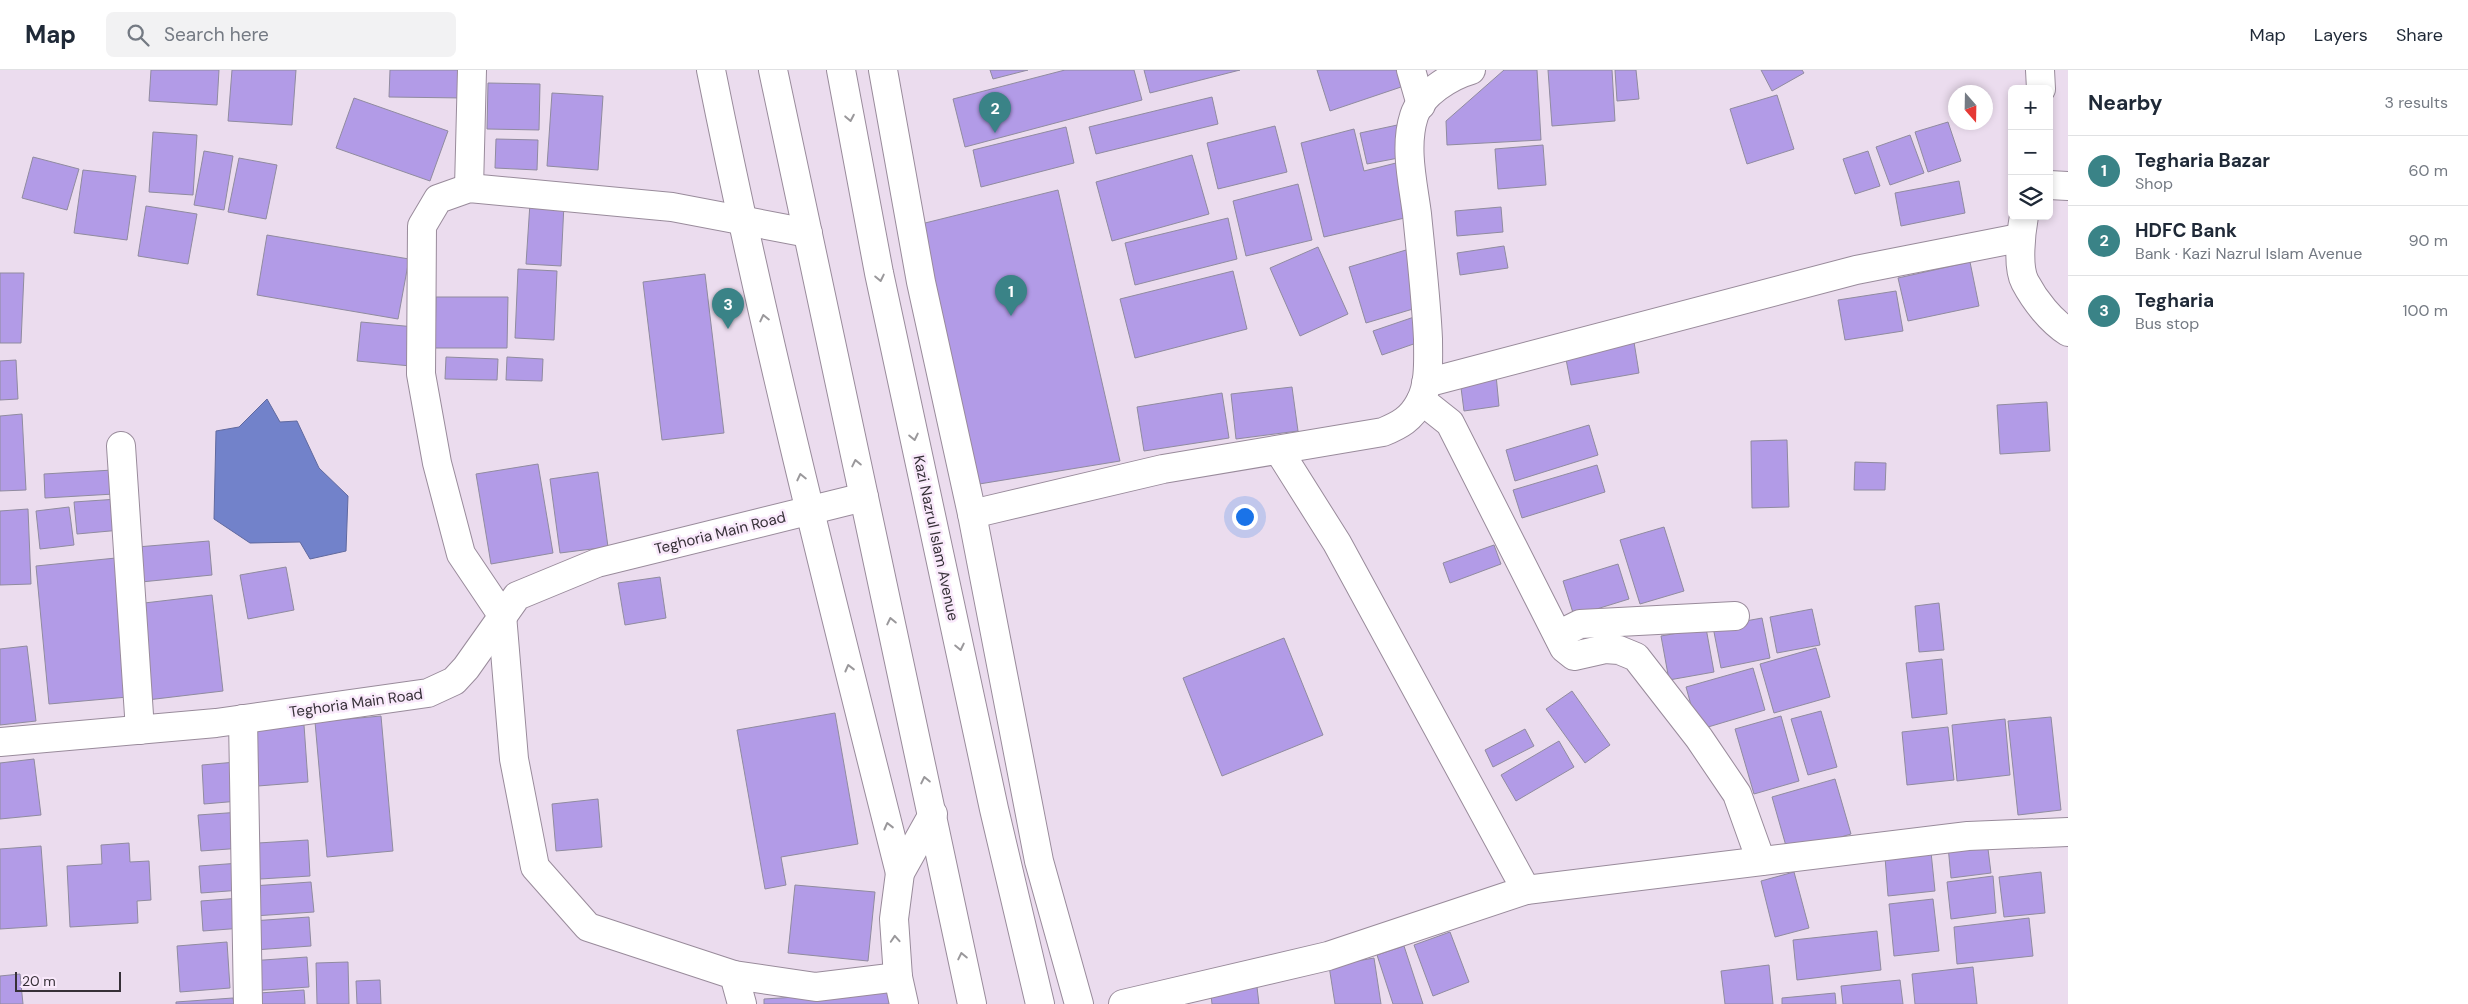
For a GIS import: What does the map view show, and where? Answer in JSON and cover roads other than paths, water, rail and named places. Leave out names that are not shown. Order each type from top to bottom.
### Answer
[{"type":"street","points":[[469,188],[472,70]]},
{"type":"street","points":[[711,70],[741,220],[809,511],[900,873],[894,919],[898,977],[904,1004]]},
{"type":"street","points":[[773,70],[972,1004]]},
{"type":"street","name":"Kazi Nazrul Islam Avenue","points":[[841,70],[881,283],[994,809],[1040,1004]]},
{"type":"street","points":[[883,70],[921,282],[972,514],[1039,861],[1079,1004]]},
{"type":"street","points":[[1411,70],[1421,105]]},
{"type":"street","points":[[972,514],[1163,468],[1279,451],[1383,432],[1402,425],[1424,392],[1428,354],[1427,316],[1410,144],[1414,115],[1434,88],[1458,74],[1471,70]]},
{"type":"street","points":[[2040,70],[2041,85]]},
{"type":"street","points":[[2053,186],[2068,186]]},
{"type":"street","points":[[808,233],[672,207],[469,188],[438,199],[422,226],[421,374],[437,463],[461,554],[502,615],[514,759],[535,867],[588,927],[734,976],[816,987],[898,977]]},
{"type":"street","points":[[1424,392],[1856,270],[2022,227],[2024,281],[2055,324],[2068,332]]},
{"type":"street","points":[[1424,392],[1450,423],[1564,648],[1574,656],[1605,649],[1619,650],[1636,658],[1699,738],[1737,794],[1761,861]]},
{"type":"street","points":[[121,446],[140,730]]},
{"type":"street","points":[[1279,451],[1337,543],[1526,890]]},
{"type":"street","name":"Teghoria Main Road","points":[[0,742],[243,719],[428,693],[454,681],[466,668],[517,596],[597,563],[864,497]]},
{"type":"street","points":[[1558,635],[1580,624],[1735,616]]},
{"type":"street","points":[[243,719],[248,1004]]},
{"type":"street","points":[[900,873],[933,814]]},
{"type":"street","points":[[1123,1004],[1328,956],[1526,890],[1968,836],[2068,832]]},
{"type":"street","points":[[734,976],[742,1004]]},
{"type":"water","points":[[267,399],[280,422],[297,421],[319,468],[348,496],[346,551],[310,559],[300,542],[250,543],[214,519],[216,431],[239,427]]},
{"type":"place","name":"HDFC Bank","points":[[995,133]]},
{"type":"place","name":"Tegharia Bazar","points":[[1011,316]]},
{"type":"place","name":"Tegharia","points":[[728,329]]}]
